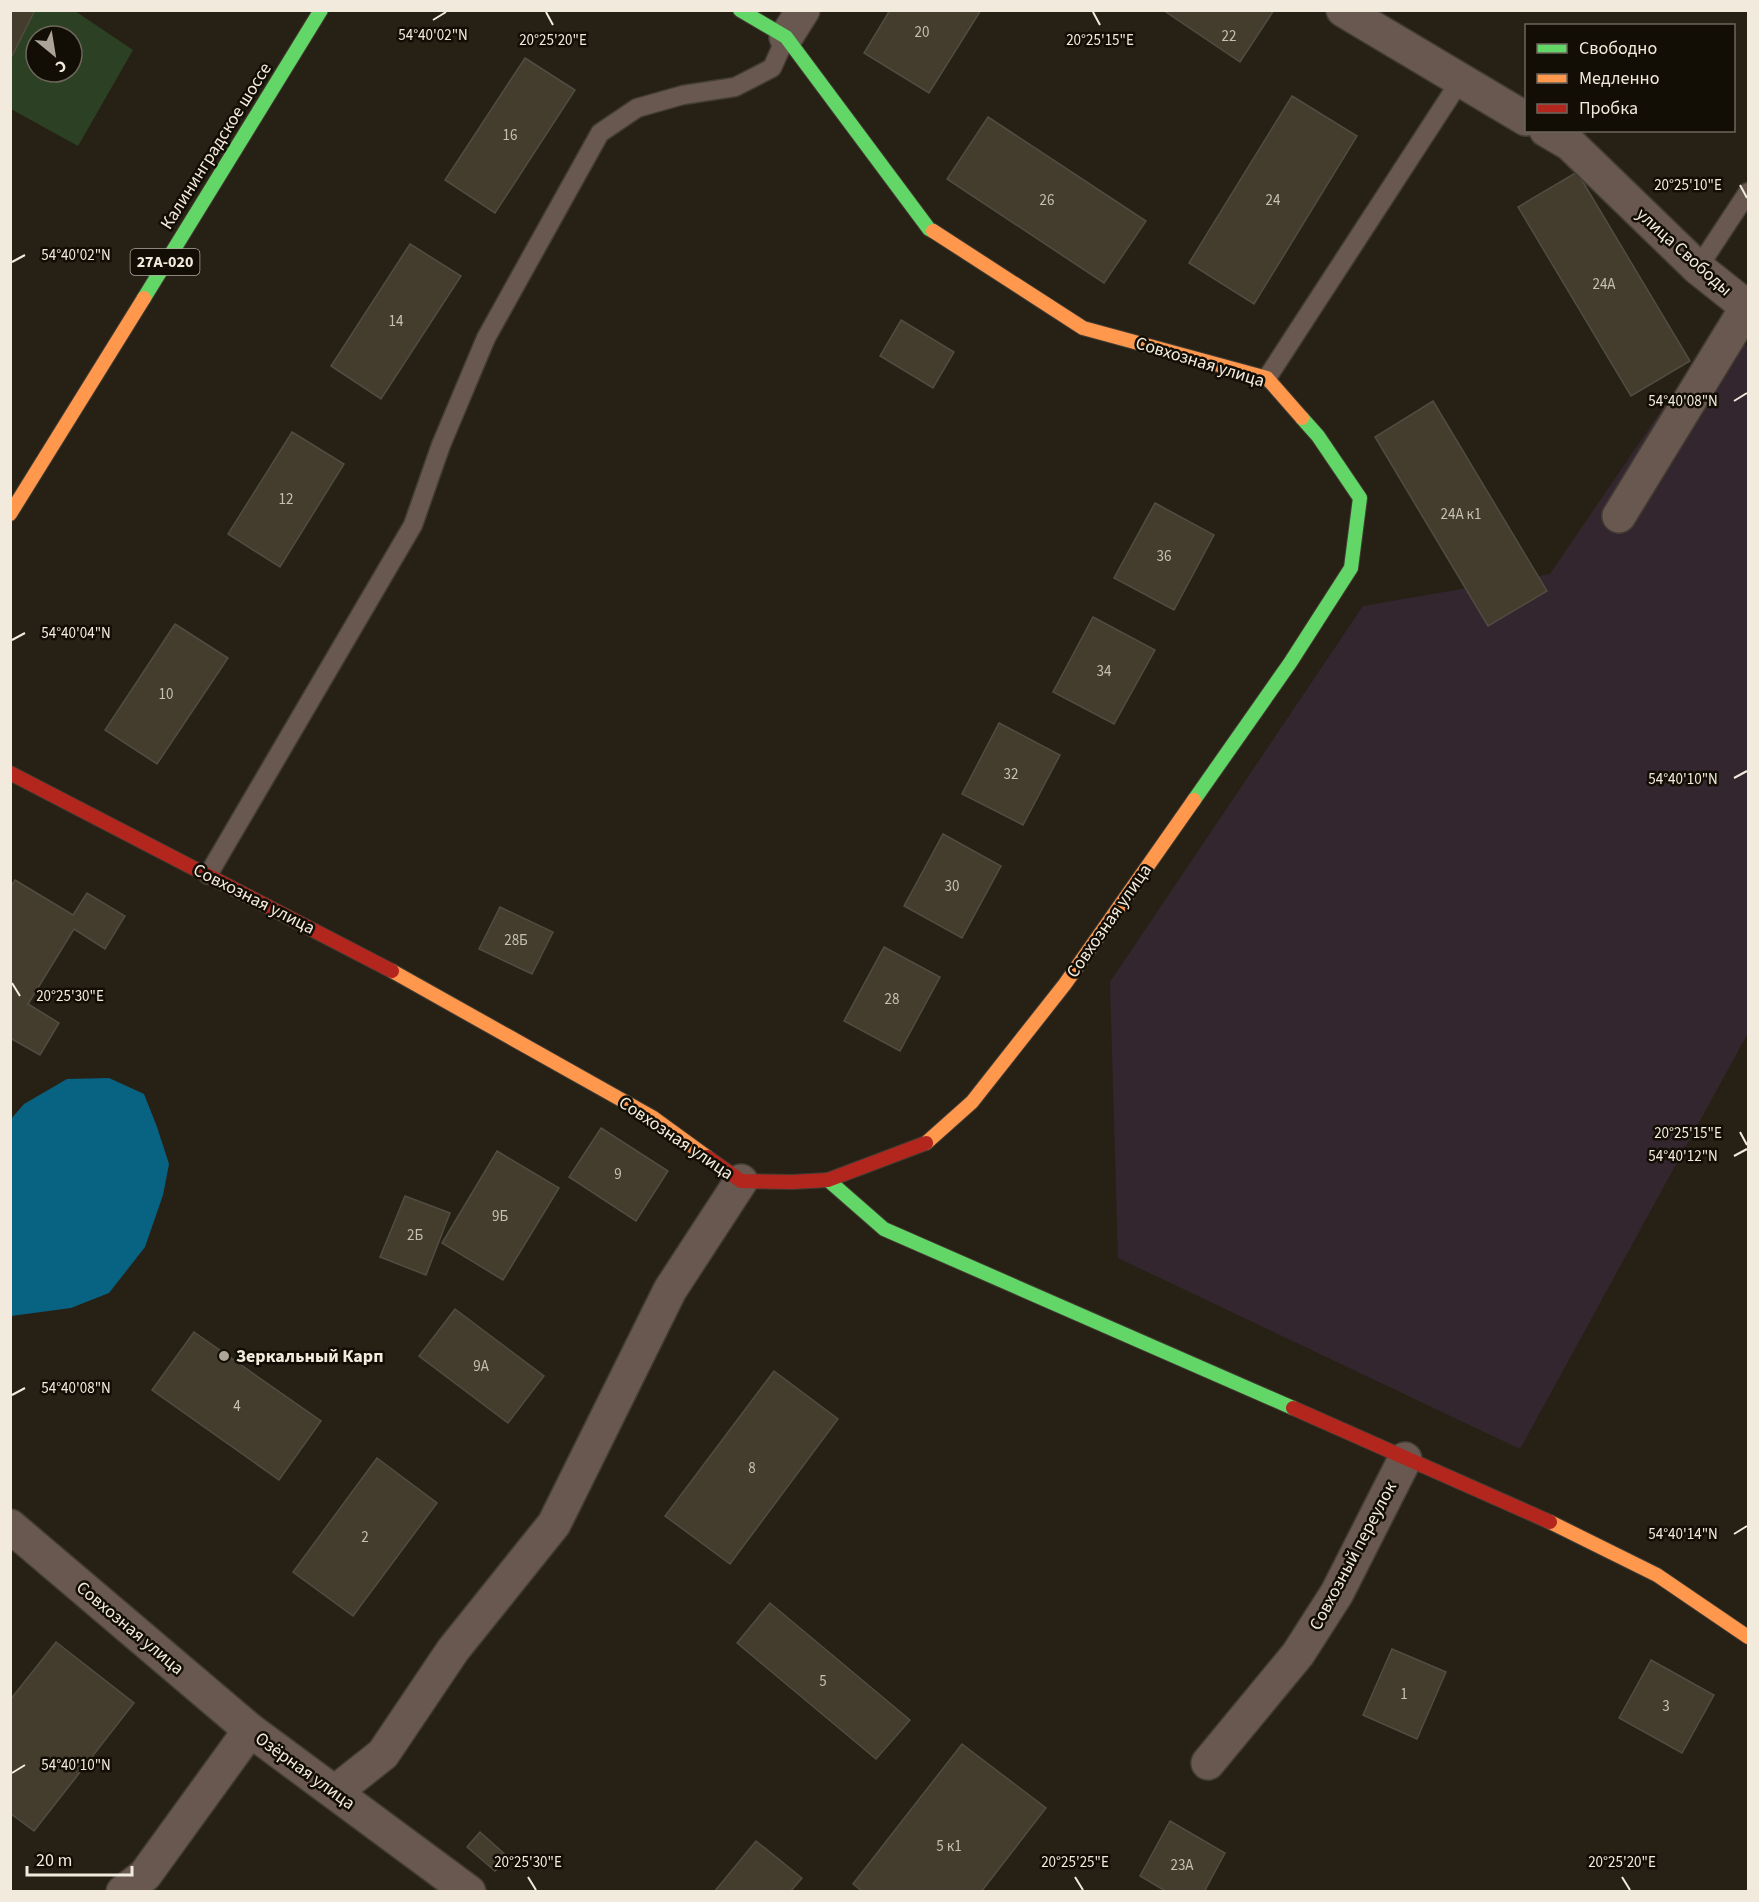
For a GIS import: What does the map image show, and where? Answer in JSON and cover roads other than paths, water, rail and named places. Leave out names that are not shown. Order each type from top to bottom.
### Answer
[{"type":"street","name":"Калининградское шоссе","points":[[10,514],[321,10]]},
{"type":"street","name":"Совхозная улица","points":[[10,773],[389,969],[652,1117],[741,1180],[792,1182],[828,1180],[924,1145],[972,1102],[1065,984],[1290,663],[1351,568],[1360,498],[1318,435],[1267,378],[1083,328],[929,229],[794,24],[740,10]]},
{"type":"street","points":[[1343,10],[1525,118]]},
{"type":"street","name":"улица Свободы","points":[[1549,132],[1570,144],[1698,268],[1748,307],[1619,516]]},
{"type":"street","points":[[335,1792],[383,1754],[453,1650],[554,1524],[670,1290],[741,1180]]},
{"type":"street","points":[[828,1180],[884,1229],[1209,1370],[1405,1459],[1531,1512],[1657,1575],[1749,1638]]},
{"type":"street","name":"Совхозный переулок","points":[[1208,1763],[1298,1654],[1337,1593],[1405,1459]]},
{"type":"street","name":"Совхозная улица","points":[[10,1526],[250,1730]]},
{"type":"street","name":"Озёрная улица","points":[[123,1892],[145,1875],[250,1730],[469,1892]]},
{"type":"lane","points":[[208,875],[413,525],[441,445],[486,338],[600,133],[637,108],[683,95],[735,87],[772,68],[794,24]]},
{"type":"lane","points":[[1267,378],[1460,81]]},
{"type":"lane","points":[[1698,268],[1749,192]]},
{"type":"water","points":[[109,1078],[144,1094],[169,1164],[163,1195],[145,1247],[109,1293],[71,1308],[11,1316],[11,1119],[24,1104],[67,1079]]},
{"type":"place","name":"Зеркальный Карп","points":[[224,1356]]}]
